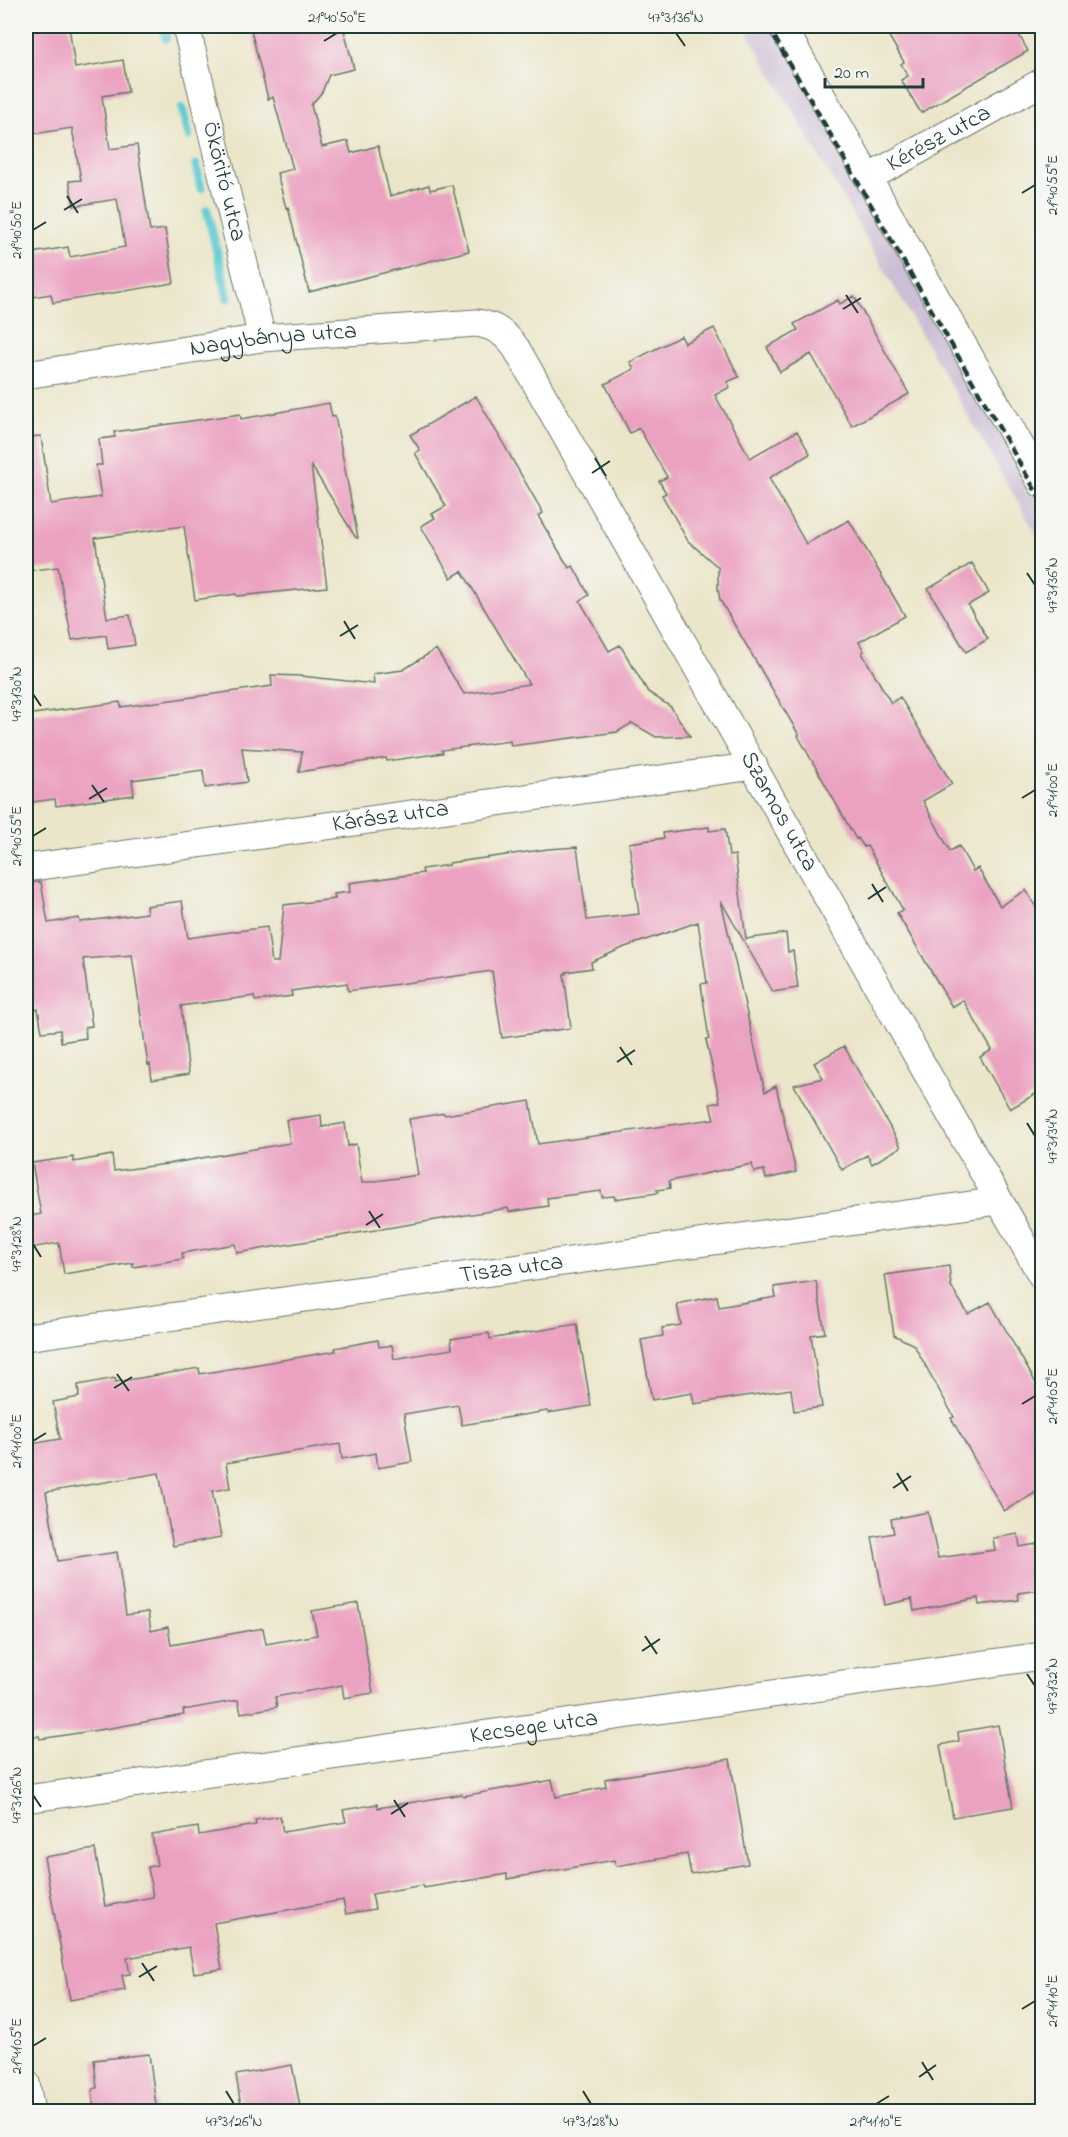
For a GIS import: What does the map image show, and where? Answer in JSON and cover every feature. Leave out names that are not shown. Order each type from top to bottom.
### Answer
[{"type":"street","name":"Ököritó utca","points":[[186,26],[262,338]]},
{"type":"street","points":[[782,26],[1042,484]]},
{"type":"street","name":"Kérész utca","points":[[868,178],[1042,82]]},
{"type":"street","name":"Nagybánya utca","points":[[26,375],[262,338],[476,322],[498,329],[516,348]]},
{"type":"street","name":"Szamos utca","points":[[516,348],[1042,1276]]},
{"type":"street","name":"Kárász utca","points":[[26,868],[754,766]]},
{"type":"street","name":"Tisza utca","points":[[26,1337],[999,1201]]},
{"type":"street","name":"Kecsege utca","points":[[26,1799],[1042,1656]]},
{"type":"street","points":[[26,2082],[31,2112]]},
{"type":"shaded area","points":[[744,26],[791,26],[1042,463],[1042,544]]},
{"type":"building","points":[[26,26],[69,26],[75,68],[123,60],[128,92],[102,96],[110,149],[137,145],[150,231],[165,229],[174,283],[53,303],[51,294],[26,298],[26,254],[68,247],[70,257],[125,247],[117,199],[74,206],[69,181],[81,180],[72,128],[26,135]]},
{"type":"building","points":[[250,26],[343,26],[354,69],[329,75],[322,92],[311,105],[322,147],[348,141],[351,153],[378,146],[390,196],[429,185],[430,190],[452,185],[469,251],[309,292],[277,173],[293,169],[273,97],[268,99]]},
{"type":"building","points":[[883,26],[1014,26],[1028,51],[921,113],[901,80],[908,76],[901,64],[904,62]]},
{"type":"building","points":[[854,296],[909,394],[852,426],[811,354],[780,372],[767,347],[798,330],[794,324],[838,300],[840,304]]},
{"type":"building","points":[[714,328],[739,377],[727,382],[730,387],[715,395],[750,458],[797,431],[810,454],[769,478],[806,544],[849,520],[905,616],[859,642],[864,651],[862,653],[891,703],[900,697],[952,784],[923,801],[950,851],[959,846],[973,871],[978,868],[1000,906],[1026,890],[1042,917],[1042,1090],[1010,1109],[980,1057],[992,1050],[963,1000],[952,1007],[897,913],[903,910],[867,846],[864,847],[858,838],[856,839],[799,735],[720,600],[718,567],[688,541],[662,495],[666,493],[659,481],[667,477],[639,428],[630,433],[605,384],[634,369],[630,362],[681,336],[685,343]]},
{"type":"building","points":[[476,396],[543,513],[538,516],[569,568],[573,566],[589,595],[580,601],[609,651],[620,645],[648,692],[671,707],[690,736],[656,737],[632,723],[617,732],[511,746],[510,741],[442,750],[443,753],[387,761],[386,758],[299,772],[302,752],[242,748],[247,782],[205,788],[203,770],[132,780],[134,795],[56,806],[55,799],[26,803],[26,715],[120,702],[121,707],[272,686],[271,675],[374,684],[373,674],[403,670],[436,649],[464,694],[529,684],[462,571],[451,578],[421,526],[435,518],[432,514],[446,506],[415,453],[420,450],[410,435]]},
{"type":"building","points":[[329,403],[332,417],[335,416],[358,538],[311,465],[327,587],[237,596],[236,594],[195,600],[184,526],[95,538],[107,618],[130,615],[135,645],[108,649],[106,635],[72,640],[58,567],[26,571],[26,437],[41,436],[51,504],[101,497],[96,465],[102,465],[99,439],[115,437],[114,432],[240,414],[241,419]]},
{"type":"building","points":[[972,563],[989,593],[968,605],[988,639],[966,652],[928,589]]},
{"type":"building","points":[[709,827],[709,831],[725,829],[729,856],[735,855],[746,939],[786,933],[788,952],[793,951],[798,988],[773,992],[721,901],[765,1092],[776,1086],[796,1172],[766,1179],[764,1170],[754,1172],[752,1164],[669,1181],[670,1188],[657,1190],[658,1193],[615,1199],[614,1196],[602,1197],[601,1191],[547,1198],[548,1206],[509,1212],[508,1208],[237,1253],[235,1244],[182,1253],[183,1259],[133,1267],[133,1263],[64,1274],[59,1243],[30,1248],[26,1217],[41,1214],[32,1163],[73,1157],[74,1162],[112,1155],[114,1171],[167,1164],[290,1143],[286,1120],[321,1115],[322,1127],[345,1123],[348,1146],[356,1144],[362,1183],[418,1175],[409,1119],[530,1101],[538,1144],[714,1119],[710,1104],[720,1102],[706,1040],[709,1039],[701,984],[707,983],[698,922],[625,947],[591,962],[592,968],[566,972],[564,974],[571,1028],[502,1038],[492,971],[348,991],[347,983],[291,991],[292,996],[255,1001],[254,996],[181,1006],[189,1074],[152,1080],[132,955],[83,959],[92,1026],[85,1027],[86,1038],[61,1042],[60,1030],[42,1032],[38,1009],[26,1011],[26,883],[41,882],[48,923],[79,918],[80,922],[147,913],[146,906],[182,901],[188,938],[267,927],[272,962],[278,962],[284,905],[335,899],[334,894],[350,892],[349,883],[423,873],[422,869],[449,865],[449,863],[548,849],[577,847],[587,920],[639,914],[629,843],[664,838],[663,833]]},
{"type":"building","points":[[844,1046],[901,1147],[872,1164],[867,1155],[842,1170],[794,1085],[823,1078],[814,1063]]},
{"type":"building","points":[[949,1266],[951,1286],[968,1314],[990,1302],[1042,1394],[1042,1489],[1004,1511],[951,1418],[954,1417],[914,1345],[894,1335],[885,1275]]},
{"type":"building","points":[[816,1281],[825,1333],[811,1335],[822,1407],[794,1411],[791,1389],[694,1404],[692,1393],[652,1400],[641,1340],[663,1336],[662,1328],[681,1325],[677,1304],[717,1296],[719,1307],[776,1297],[774,1287]]},
{"type":"building","points":[[577,1324],[591,1406],[462,1425],[458,1405],[404,1414],[412,1462],[378,1468],[376,1453],[342,1459],[340,1444],[226,1463],[230,1488],[212,1491],[221,1537],[173,1546],[159,1473],[46,1492],[58,1561],[117,1552],[126,1615],[148,1612],[151,1631],[168,1627],[171,1645],[263,1628],[266,1644],[317,1635],[312,1611],[358,1603],[373,1693],[344,1698],[342,1685],[275,1697],[277,1707],[241,1713],[238,1700],[183,1710],[184,1715],[40,1739],[39,1736],[26,1738],[26,1445],[60,1439],[53,1402],[79,1397],[78,1385],[115,1378],[116,1382],[199,1368],[200,1374],[336,1351],[335,1348],[378,1340],[379,1347],[392,1345],[394,1359],[452,1349],[451,1339],[489,1333],[490,1339]]},
{"type":"building","points":[[928,1512],[938,1558],[995,1550],[993,1538],[1018,1534],[1020,1547],[1037,1544],[1042,1590],[1018,1593],[1019,1600],[979,1605],[978,1598],[914,1611],[912,1599],[885,1605],[872,1537],[894,1533],[891,1519]]},
{"type":"building","points":[[998,1725],[1013,1807],[953,1817],[940,1745],[959,1741],[958,1732]]},
{"type":"building","points":[[730,1759],[748,1864],[691,1874],[687,1854],[616,1866],[614,1860],[507,1879],[507,1874],[372,1894],[375,1909],[346,1914],[343,1900],[214,1923],[222,1969],[194,1973],[189,1947],[127,1958],[130,1974],[122,1975],[125,1990],[70,2000],[44,1857],[95,1849],[105,1906],[153,1897],[148,1867],[157,1865],[152,1835],[198,1827],[199,1835],[256,1825],[255,1820],[280,1816],[283,1832],[346,1822],[343,1810],[377,1804],[378,1808],[462,1794],[463,1796],[552,1780],[556,1797],[606,1787],[605,1779]]},
{"type":"building","points":[[149,2054],[157,2112],[94,2112],[92,2089],[97,2088],[94,2060]]},
{"type":"building","points":[[292,2065],[301,2112],[242,2112],[236,2075]]},
{"type":"waterway","points":[[163,26],[166,38]]},
{"type":"waterway","points":[[182,108],[189,136]]},
{"type":"waterway","points":[[196,165],[201,188]]},
{"type":"waterway","points":[[207,210],[228,298]]},
{"type":"railway","points":[[768,26],[1042,502]]}]
